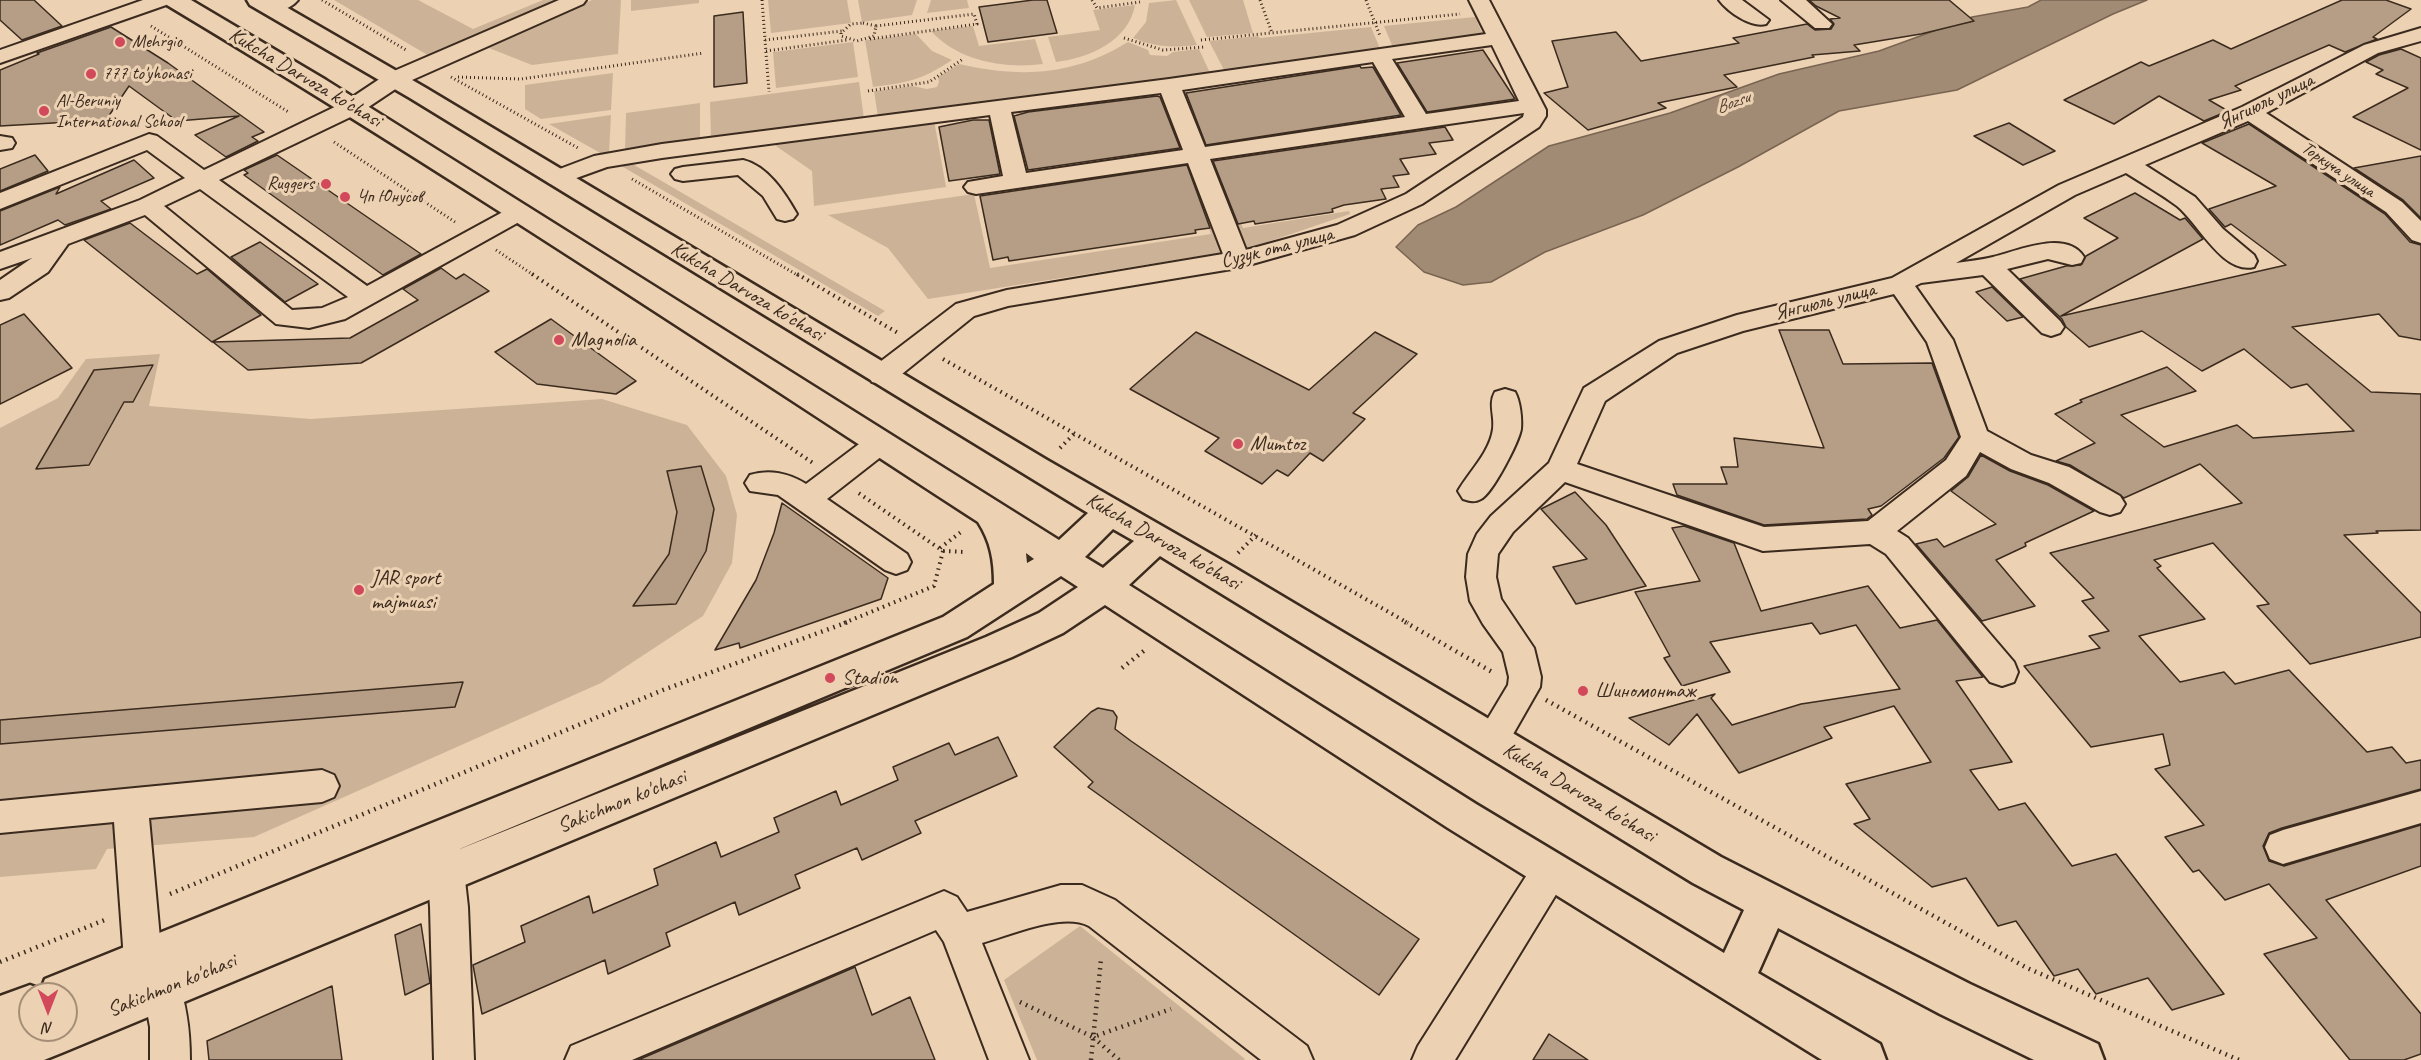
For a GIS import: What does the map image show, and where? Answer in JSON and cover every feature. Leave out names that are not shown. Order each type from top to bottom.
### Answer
[{"type":"main road","name":"Kukcha Darvoza ko'chasi","points":[[175,0],[353,107],[520,212],[1550,871],[1864,1060]]},
{"type":"main road","name":"Kukcha Darvoza ko'chasi","points":[[272,2],[882,375],[1707,870],[1954,999],[2082,1060]]},
{"type":"main road","points":[[987,510],[1001,530],[1010,549],[1011,592]]},
{"type":"main road","name":"Sakichmon ko'chasi","points":[[444,856],[956,627],[1062,558],[1110,512]]},
{"type":"main road","name":"Sakichmon ko'chasi","points":[[78,1022],[153,975],[444,856],[999,647],[1051,623],[1106,586],[1157,539]]},
{"type":"main road","points":[[1732,982],[1769,903]]},
{"type":"main road","name":"Sakichmon ko'chasi","points":[[78,990],[153,975]]},
{"type":"main road","points":[[0,1018],[18,1011]]},
{"type":"main road","name":"Sakichmon ko'chasi","points":[[0,1056],[35,1042]]},
{"type":"street","points":[[0,57],[162,0]]},
{"type":"street","points":[[0,261],[148,205],[353,107],[395,79],[576,0]]},
{"type":"street","points":[[1729,0],[1759,20]]},
{"type":"street","points":[[1791,0],[1805,8],[1822,24]]},
{"type":"street","name":"Сузук ота улица","points":[[882,375],[965,310],[1007,298],[1238,260],[1346,230],[1414,199],[1531,122],[1535,116],[1535,110],[1482,6]]},
{"type":"street","name":"Янгиюль улица","points":[[1524,687],[1522,657],[1486,601],[1481,566],[1488,542],[1494,533],[1560,469],[1594,395],[1668,347],[1737,324],[1905,281],[2067,190],[2250,112],[2372,50],[2421,34]]},
{"type":"street","points":[[557,178],[602,161],[662,151],[1169,85],[1499,38]]},
{"type":"street","points":[[1384,54],[1420,123]]},
{"type":"street","points":[[1169,85],[1238,260]]},
{"type":"street","points":[[999,107],[1016,181]]},
{"type":"street","points":[[976,187],[1520,107]]},
{"type":"street","name":"Торкуча улица","points":[[2250,112],[2394,207],[2421,235]]},
{"type":"street","points":[[0,202],[148,141],[366,298]]},
{"type":"street","points":[[2127,164],[2187,202],[2214,234],[2245,261]]},
{"type":"street","points":[[683,174],[743,167],[772,192],[785,214]]},
{"type":"street","points":[[148,205],[285,318],[309,321],[336,314],[520,212]]},
{"type":"street","points":[[0,292],[39,266],[59,237]]},
{"type":"street","points":[[2072,257],[2059,252],[2048,252],[1989,266],[1905,281],[1940,340],[1975,437],[2021,462],[2059,475],[2110,504]]},
{"type":"street","points":[[1989,266],[2051,327]]},
{"type":"street","points":[[1473,491],[1495,459],[1507,430],[1505,399]]},
{"type":"street","points":[[1560,469],[1763,539],[1875,532],[1956,468],[1975,437]]},
{"type":"street","points":[[806,500],[881,442]]},
{"type":"street","points":[[760,483],[785,485],[896,562]]},
{"type":"street","points":[[1875,532],[1897,546],[2002,672]]},
{"type":"street","points":[[1492,740],[1524,687]]},
{"type":"street","points":[[0,817],[322,786]]},
{"type":"street","points":[[130,804],[139,906],[153,975],[170,1027],[170,1060]]},
{"type":"street","points":[[2283,847],[2421,807]]},
{"type":"street","points":[[444,856],[449,907],[454,1060]]},
{"type":"street","points":[[1432,1060],[1550,871]]},
{"type":"street","points":[[959,932],[1061,903],[1082,903],[1102,913],[1293,1060]]},
{"type":"street","points":[[585,1060],[944,909],[959,932],[1009,1060]]},
{"type":"path","points":[[322,0],[451,77],[602,161],[1074,434],[1256,535],[1478,665],[1524,687],[2027,968],[2239,1060]]},
{"type":"path","points":[[762,0],[770,92]]},
{"type":"path","points":[[1092,0],[1097,8],[1140,2]]},
{"type":"path","points":[[1260,0],[1272,33]]},
{"type":"path","points":[[1366,0],[1384,54]]},
{"type":"path","points":[[1201,40],[1374,22],[1482,6]]},
{"type":"path","points":[[130,12],[311,126],[942,550],[965,552]]},
{"type":"path","points":[[765,40],[842,31],[857,23],[876,26],[974,14],[977,24],[859,41],[848,40],[766,51]]},
{"type":"path","points":[[870,39],[876,33],[876,26]]},
{"type":"path","points":[[842,31],[841,36],[848,40]]},
{"type":"path","points":[[1124,38],[1152,50],[1164,52],[1204,47]]},
{"type":"path","points":[[451,77],[521,79],[704,53]]},
{"type":"path","points":[[868,91],[920,85],[963,59]]},
{"type":"path","points":[[1060,448],[1074,434]]},
{"type":"path","points":[[0,962],[416,794],[663,690],[720,672],[806,639],[934,586],[942,550],[961,532]]},
{"type":"path","points":[[1238,553],[1256,535]]},
{"type":"path","points":[[1122,668],[1145,650]]},
{"type":"path","points":[[1090,1060],[1101,959]]},
{"type":"path","points":[[982,991],[1020,1001],[1093,1037],[1119,1060]]},
{"type":"path","points":[[1093,1037],[1157,1012],[1212,998]]},
{"type":"shaded area","points":[[334,0],[418,0],[473,29],[543,0],[568,0],[431,57]]},
{"type":"shaded area","points":[[592,0],[621,0],[618,54],[532,65],[489,48],[448,65],[444,62]]},
{"type":"shaded area","points":[[631,0],[699,0],[699,3],[631,11]]},
{"type":"shaded area","points":[[768,0],[847,0],[851,23],[771,33]]},
{"type":"shaded area","points":[[858,0],[917,0],[912,15],[862,22]]},
{"type":"shaded area","points":[[931,0],[967,0],[969,8],[927,13]]},
{"type":"shaded area","points":[[1176,0],[1197,45],[1164,46],[1133,38],[1146,22],[1149,3]]},
{"type":"shaded area","points":[[1189,0],[1243,0],[1253,33],[1207,37]]},
{"type":"shaded area","points":[[1135,5],[1125,29],[1106,46],[1069,60],[1056,62],[1048,37],[1100,30],[1093,10]]},
{"type":"shaded area","points":[[1475,17],[1484,37],[1394,50],[1384,26]]},
{"type":"shaded area","points":[[973,26],[979,46],[1035,39],[1043,64],[1013,65],[983,61],[954,50],[931,31]]},
{"type":"shaded area","points":[[1371,27],[1381,51],[1230,72],[1224,70],[1209,41],[1258,36],[1260,38]]},
{"type":"shaded area","points":[[916,34],[932,51],[952,60],[914,80],[873,87],[865,40]]},
{"type":"shaded area","points":[[853,42],[858,77],[776,88],[773,52]]},
{"type":"shaded area","points":[[1128,42],[1148,50],[1150,55],[1167,56],[1173,52],[1199,49],[1210,73],[878,117],[874,91],[912,86],[927,89],[937,87],[938,77],[959,64],[1003,71],[1046,71],[1087,62]]},
{"type":"shaded area","points":[[613,73],[611,110],[541,119],[525,109],[525,85]]},
{"type":"shaded area","points":[[859,82],[864,119],[711,139],[710,102]]},
{"type":"shaded area","points":[[700,103],[700,141],[625,151],[626,113]]},
{"type":"shaded area","points":[[611,115],[609,153],[602,154],[549,124]]},
{"type":"shaded area","points":[[934,120],[946,187],[814,206],[812,171],[776,146],[775,141]]},
{"type":"shaded area","points":[[1214,159],[1243,228],[1349,211],[1350,214],[1244,250],[1208,160]]},
{"type":"shaded area","points":[[629,162],[885,311],[878,316],[618,164]]},
{"type":"shaded area","points":[[1190,162],[1227,252],[928,299],[888,248],[828,215],[974,194],[990,268],[1211,234],[1184,163]]},
{"type":"shaded area","name":"JAR sport majmuasi","points":[[160,354],[149,406],[311,419],[602,399],[687,425],[726,476],[737,515],[732,563],[703,616],[601,683],[254,837],[107,849],[96,869],[0,877],[0,428],[58,398],[86,359]]},
{"type":"shaded area","points":[[1080,926],[1245,1059],[1037,1060],[1004,980]]},
{"type":"water","name":"Bozsu","points":[[2041,0],[2147,0],[2113,14],[1957,90],[1839,111],[1738,167],[1643,215],[1545,252],[1491,282],[1463,285],[1424,272],[1396,247],[1418,225],[1456,207],[1549,146],[1670,113],[1779,74],[1879,51],[1972,17],[2028,7]]},
{"type":"building","points":[[0,0],[34,0],[62,26],[22,40],[0,20]]},
{"type":"building","points":[[1047,0],[1057,33],[988,42],[979,7]]},
{"type":"building","points":[[1809,0],[1949,0],[1974,21],[1921,34],[1854,45],[1860,51],[1812,55],[1814,57],[1724,75],[1737,87],[1658,103],[1666,108],[1588,130],[1544,93],[1568,87],[1552,41],[1616,32],[1641,61],[1739,43],[1733,38],[1807,24],[1815,30],[1831,29],[1834,24],[1830,19],[1840,18]]},
{"type":"building","points":[[2342,0],[2386,0],[2411,9],[2373,37],[2377,39],[2345,52],[2329,45],[2235,86],[2241,90],[2209,100],[2228,111],[2204,121],[2159,96],[2114,124],[2064,100],[2141,62],[2149,66],[2213,40],[2231,49]]},
{"type":"building","points":[[743,12],[747,83],[714,87],[714,16]]},
{"type":"building","points":[[111,27],[168,63],[264,132],[252,137],[258,141],[226,157],[195,135],[239,116],[177,121],[129,86],[106,120],[0,126],[0,70],[39,54],[37,53]]},
{"type":"building","points":[[2401,49],[2421,58],[2421,150],[2353,117],[2408,88],[2376,74],[2383,70],[2366,62],[2379,55]]},
{"type":"building","points":[[1483,50],[1515,99],[1427,112],[1397,63]]},
{"type":"building","points":[[1360,66],[1361,68],[1373,67],[1401,115],[1206,145],[1186,93]]},
{"type":"building","points":[[1160,97],[1180,148],[1028,170],[1014,116],[1028,112]]},
{"type":"building","points":[[973,120],[989,120],[1000,174],[949,181],[939,127]]},
{"type":"building","points":[[2009,123],[2055,151],[2023,165],[1974,136]]},
{"type":"building","points":[[2249,124],[2385,214],[2410,242],[2421,245],[2421,340],[2399,336],[2379,314],[2292,327],[2371,392],[2421,394],[2421,530],[2376,531],[2378,533],[2344,535],[2421,613],[2421,637],[2310,664],[2257,606],[2269,604],[2213,543],[2154,560],[2161,566],[2157,568],[2205,619],[2139,636],[2180,682],[2224,672],[2235,684],[2289,670],[2367,752],[2392,747],[2406,763],[2421,760],[2421,789],[2282,828],[2269,833],[2263,846],[2269,861],[2284,866],[2421,825],[2421,866],[2326,900],[2421,1014],[2421,1054],[2404,1060],[2350,1060],[2264,954],[2317,938],[2269,884],[2225,900],[2199,870],[2193,872],[2165,837],[2204,825],[2155,769],[2170,765],[2163,734],[2091,747],[2024,666],[2100,648],[2089,636],[2109,631],[2082,601],[2094,598],[2050,553],[2242,503],[2200,464],[2124,498],[2070,465],[2056,461],[2095,443],[2055,414],[2082,402],[2080,400],[2167,367],[2196,391],[2121,415],[2164,447],[2237,425],[2253,438],[2354,431],[2307,384],[2291,388],[2244,349],[2202,371],[2142,331],[2089,347],[2066,327],[2062,319],[2020,279],[2066,266],[2081,265],[2086,256],[2118,238],[2084,218],[2135,193],[2180,220],[2185,218],[2203,239],[2061,316],[2286,265],[2231,224],[2225,227],[2209,209],[2276,186],[2202,143]]},
{"type":"building","points":[[1445,127],[1453,140],[1429,143],[1436,154],[1400,159],[1409,174],[1393,176],[1399,187],[1381,189],[1386,199],[1344,205],[1332,209],[1333,212],[1255,224],[1254,221],[1238,224],[1213,161]]},
{"type":"building","points":[[35,155],[48,171],[0,191],[0,169]]},
{"type":"building","points":[[277,155],[421,254],[383,275],[244,175],[248,173],[244,170]]},
{"type":"building","points":[[2421,156],[2421,218],[2403,200],[2354,168]]},
{"type":"building","points":[[134,160],[154,178],[101,201],[111,209],[65,225],[58,220],[0,245],[0,211],[60,187],[56,194]]},
{"type":"building","points":[[1187,165],[1210,228],[1195,230],[1196,233],[1009,261],[1008,257],[993,260],[980,196]]},
{"type":"building","points":[[130,223],[197,274],[207,269],[261,315],[212,342],[84,240]]},
{"type":"building","points":[[260,242],[318,284],[285,302],[231,257]]},
{"type":"building","points":[[441,268],[456,279],[464,274],[489,291],[361,363],[248,370],[213,342],[350,338],[418,300],[403,289]]},
{"type":"building","points":[[1992,287],[2023,317],[2007,321],[1976,292]]},
{"type":"building","points":[[24,314],[72,368],[0,404],[0,325]]},
{"type":"building","points":[[551,319],[636,381],[616,394],[537,384],[495,352]]},
{"type":"building","points":[[1779,330],[1829,330],[1843,364],[1932,363],[1959,437],[1944,458],[1881,506],[1868,509],[1872,515],[1867,519],[1764,525],[1677,495],[1673,484],[1727,484],[1721,467],[1738,467],[1734,438],[1824,448]]},
{"type":"building","points":[[1196,332],[1309,390],[1375,332],[1417,354],[1353,413],[1365,419],[1323,461],[1310,453],[1288,476],[1277,470],[1262,484],[1205,451],[1219,438],[1130,389]]},
{"type":"building","points":[[153,365],[133,402],[124,402],[89,465],[36,469],[94,370]]},
{"type":"building","points":[[1981,455],[2010,471],[2048,485],[2094,511],[2025,543],[2026,546],[1996,560],[2035,606],[1982,621],[1916,544],[1937,539],[1944,547],[1996,524],[1951,491],[1968,477]]},
{"type":"building","points":[[701,466],[714,509],[706,551],[676,604],[633,606],[669,554],[677,512],[667,471]]},
{"type":"building","points":[[1575,492],[1606,525],[1646,586],[1576,604],[1553,567],[1587,559],[1541,509]]},
{"type":"building","points":[[782,503],[888,578],[881,599],[740,648],[739,643],[715,650],[756,580],[774,533]]},
{"type":"building","points":[[1684,526],[1734,543],[1761,611],[1868,586],[1900,628],[1937,620],[1983,677],[1956,681],[2012,762],[1970,770],[1999,810],[2025,803],[2072,866],[2116,854],[2224,994],[2172,1010],[2148,978],[2096,994],[2078,969],[2054,976],[2016,921],[1998,926],[1966,878],[1932,887],[1854,824],[1870,819],[1846,784],[1931,762],[1894,706],[1824,727],[1832,738],[1739,773],[1697,714],[1669,745],[1629,718],[1715,694],[1711,698],[1732,725],[1801,704],[1900,689],[1856,625],[1820,634],[1812,623],[1710,642],[1730,672],[1682,686],[1664,658],[1670,656],[1635,592],[1700,581],[1672,528]]},
{"type":"building","points":[[463,682],[455,707],[0,744],[0,720]]},
{"type":"building","points":[[1098,708],[1113,711],[1117,717],[1115,729],[1131,741],[1419,939],[1379,995],[1088,787],[1093,782],[1054,747]]},
{"type":"building","points":[[998,737],[1017,776],[915,821],[921,833],[862,860],[857,848],[795,875],[800,888],[739,915],[735,902],[666,933],[670,946],[608,974],[605,960],[482,1014],[473,965],[525,942],[521,926],[589,896],[593,913],[658,885],[654,869],[716,842],[721,857],[779,832],[774,818],[836,791],[841,805],[898,780],[893,767],[949,743],[955,755]]},
{"type":"building","points":[[421,924],[430,983],[405,995],[395,935]]},
{"type":"building","points":[[855,967],[872,1015],[910,997],[935,1060],[638,1060]]},
{"type":"building","points":[[332,986],[342,1060],[209,1060],[207,1041]]},
{"type":"building","points":[[1549,1034],[1588,1060],[1533,1060]]},
{"type":"place","name":"Mehrgio","points":[[120,42]]},
{"type":"place","name":"777 to'yhonasi","points":[[91,74]]},
{"type":"place","name":"Al-Beruniy International School","points":[[44,111]]},
{"type":"place","name":"Ruggers","points":[[326,184]]},
{"type":"place","name":"Чп Юнусов","points":[[345,197]]},
{"type":"place","name":"Magnolia","points":[[559,340]]},
{"type":"place","name":"Mumtoz","points":[[1238,444]]},
{"type":"place","name":"JAR sport majmuasi","points":[[359,590]]},
{"type":"place","name":"Stadion","points":[[830,678]]},
{"type":"place","name":"Шиномонтаж","points":[[1583,691]]}]
